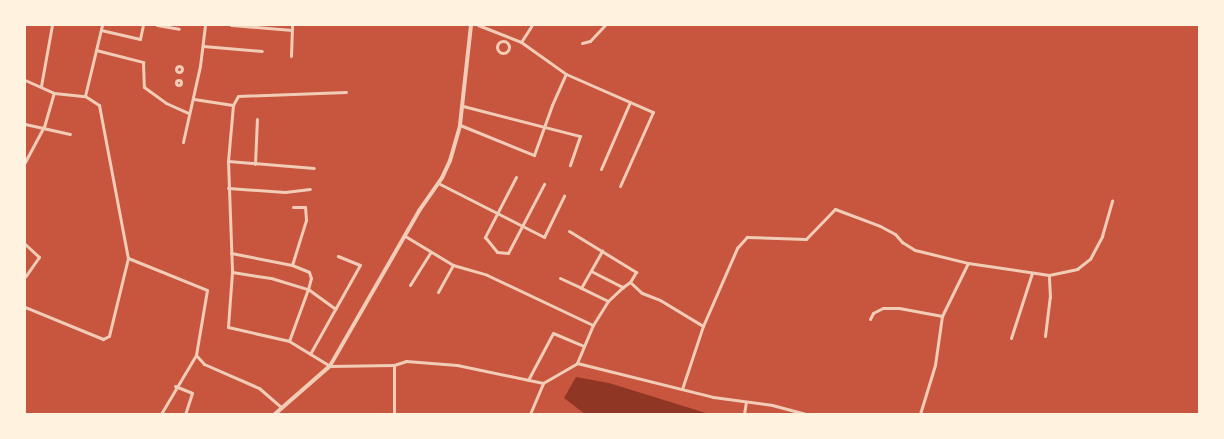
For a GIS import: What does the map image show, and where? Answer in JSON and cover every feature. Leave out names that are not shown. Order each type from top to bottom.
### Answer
[{"type":"street","points":[[41,86],[52,25]]},
{"type":"street","points":[[85,96],[102,25]]},
{"type":"street","points":[[101,30],[140,38],[143,25]]},
{"type":"street","points":[[157,25],[179,29]]},
{"type":"street","points":[[183,142],[188,112],[194,99],[205,25]]},
{"type":"street","points":[[231,25],[292,30]]},
{"type":"street","points":[[291,56],[292,25]]},
{"type":"street","points":[[275,414],[330,366],[450,161],[460,125],[471,25]]},
{"type":"street","points":[[478,25],[521,42],[566,74],[653,112],[620,186]]},
{"type":"street","points":[[521,42],[532,25]]},
{"type":"street","points":[[582,43],[590,41],[605,25]]},
{"type":"street","points":[[203,46],[262,51]]},
{"type":"street","points":[[96,50],[144,62],[144,87],[166,103],[188,112]]},
{"type":"street","points":[[460,125],[534,155],[566,74]]},
{"type":"street","points":[[25,80],[54,93],[85,96],[99,105],[128,258],[108,336],[103,339],[25,307]]},
{"type":"street","points":[[346,92],[238,96],[233,105],[228,161],[232,272],[228,327],[289,341],[330,366],[394,365],[406,361],[457,365],[543,383]]},
{"type":"street","points":[[25,162],[44,127],[54,93]]},
{"type":"street","points":[[194,99],[233,105]]},
{"type":"street","points":[[601,168],[630,102]]},
{"type":"street","points":[[462,106],[580,136],[570,165]]},
{"type":"street","points":[[255,164],[257,119]]},
{"type":"street","points":[[25,124],[70,134]]},
{"type":"street","points":[[228,161],[314,168]]},
{"type":"street","points":[[516,177],[485,237],[498,252],[508,253],[544,184]]},
{"type":"street","points":[[438,183],[544,237],[564,196]]},
{"type":"street","points":[[228,188],[286,192],[310,189]]},
{"type":"street","points":[[682,390],[703,326],[738,248],[748,237],[806,239],[835,209],[854,214],[885,228],[915,250],[968,263],[1049,275],[1077,269],[1090,258],[1102,236],[1112,200]]},
{"type":"street","points":[[292,264],[306,220],[305,207],[293,207]]},
{"type":"street","points":[[530,414],[543,383],[577,363],[593,325],[608,301],[630,282],[636,272],[569,231]]},
{"type":"street","points":[[405,236],[453,265],[487,275],[593,325]]},
{"type":"street","points":[[25,244],[39,257],[25,277]]},
{"type":"street","points":[[581,288],[602,251]]},
{"type":"street","points":[[410,285],[431,252]]},
{"type":"street","points":[[231,253],[292,264],[309,272],[311,278],[308,289],[289,341]]},
{"type":"street","points":[[310,354],[360,265],[338,256]]},
{"type":"street","points":[[128,258],[207,290],[196,355],[175,386],[161,414]]},
{"type":"street","points":[[920,414],[935,365],[942,316],[968,263]]},
{"type":"street","points":[[438,292],[453,265]]},
{"type":"street","points":[[591,271],[623,287]]},
{"type":"street","points":[[232,272],[271,278],[308,289],[336,309]]},
{"type":"street","points":[[1011,338],[1032,273]]},
{"type":"street","points":[[1045,336],[1050,297],[1049,275]]},
{"type":"street","points":[[560,278],[608,301]]},
{"type":"street","points":[[630,282],[642,293],[660,300],[703,326]]},
{"type":"street","points":[[870,319],[873,313],[883,308],[899,308],[942,316]]},
{"type":"street","points":[[528,380],[553,334],[583,346]]},
{"type":"street","points":[[196,355],[204,364],[259,388],[282,408]]},
{"type":"street","points":[[577,363],[682,390],[746,402],[772,404],[806,414]]},
{"type":"street","points":[[394,365],[394,414]]},
{"type":"street","points":[[175,386],[192,393],[185,414]]},
{"type":"street","points":[[744,414],[746,402]]},
{"type":"shaded area","points":[[576,377],[609,383],[709,414],[585,414],[564,398]]}]
